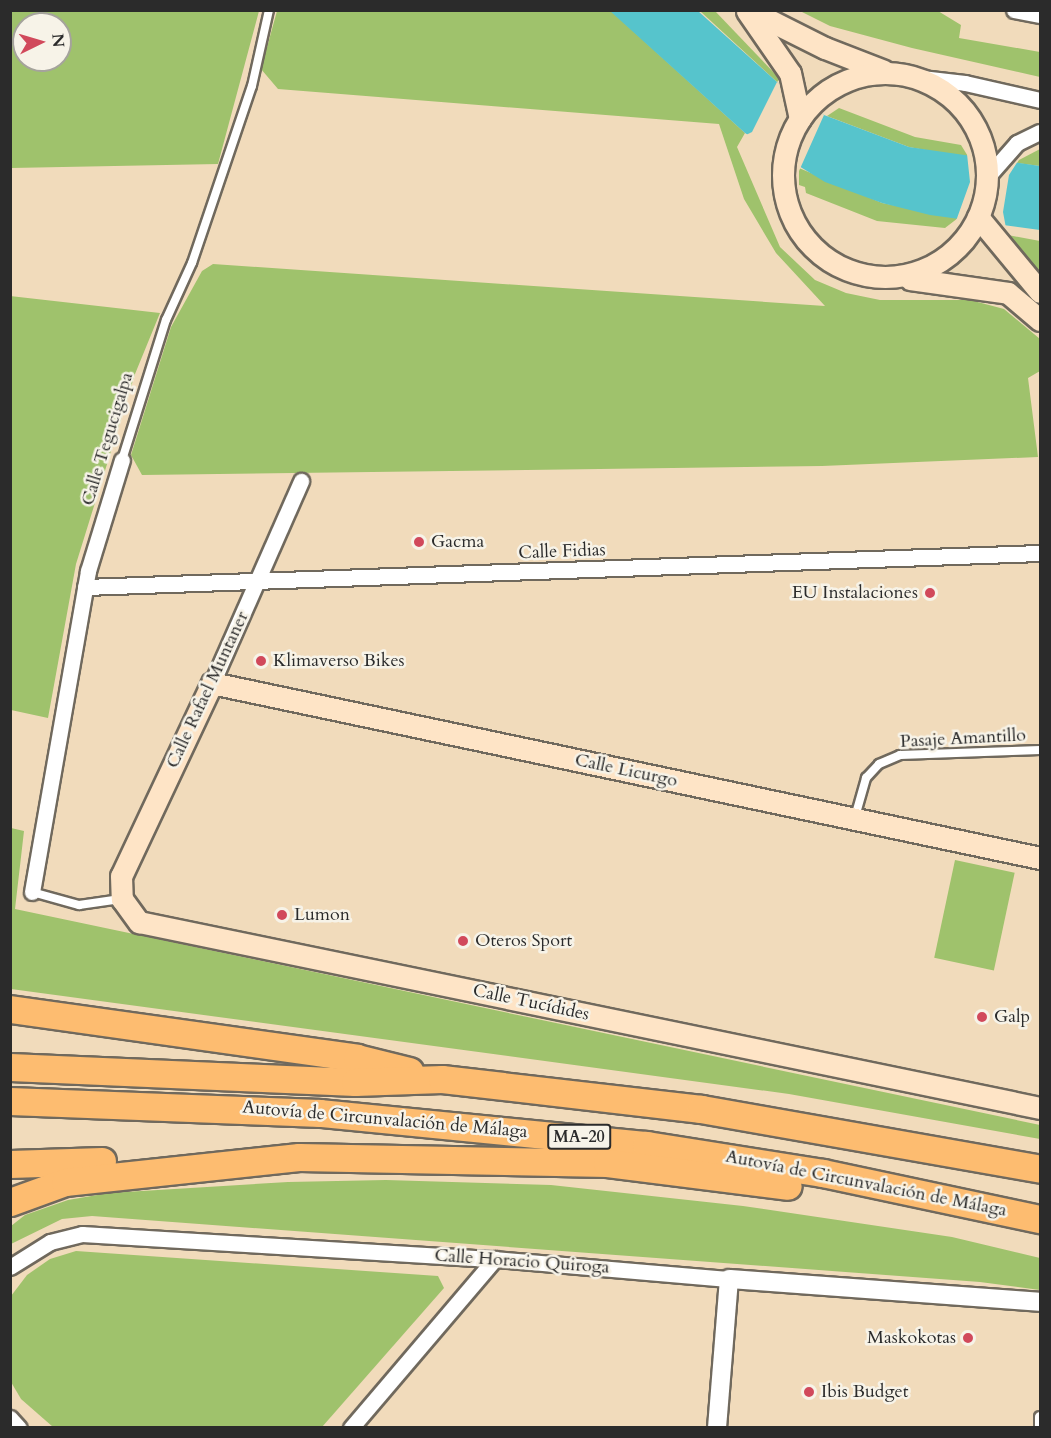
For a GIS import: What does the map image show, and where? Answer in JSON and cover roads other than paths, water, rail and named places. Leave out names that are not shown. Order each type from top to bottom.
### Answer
[{"type":"highway","points":[[10,1009],[357,1058],[442,1079]]},
{"type":"highway","name":"Autovía de Circunvalación de Málaga","points":[[10,1067],[355,1082],[442,1079],[701,1109],[1041,1168]]},
{"type":"highway","name":"Autovía de Circunvalación de Málaga","points":[[11,1101],[210,1107],[461,1124],[646,1144],[945,1197],[1041,1219]]},
{"type":"highway","points":[[10,1164],[217,1156],[256,1160]]},
{"type":"highway","points":[[10,1202],[65,1182],[256,1160],[359,1156],[607,1163],[818,1191],[945,1197]]},
{"type":"main road","points":[[748,10],[825,48],[931,84],[955,99],[974,122],[995,156],[988,176],[979,225],[948,258],[926,270],[897,278]]},
{"type":"main road","points":[[748,10],[790,73],[802,106]]},
{"type":"main road","points":[[897,74],[863,74],[840,83],[802,106],[789,138],[781,179],[789,214],[819,253],[850,272],[964,284],[1008,293],[1041,320]]},
{"type":"main road","points":[[979,225],[1041,292]]},
{"type":"main road","name":"Calle Licurgo","points":[[212,683],[1041,858]]},
{"type":"main road","name":"Calle Rafael Muntaner","points":[[122,899],[121,876],[212,683]]},
{"type":"main road","name":"Calle Tucídides","points":[[122,899],[139,922],[1041,1108]]},
{"type":"street","points":[[1014,10],[1041,15]]},
{"type":"street","points":[[897,74],[965,83],[1041,100]]},
{"type":"street","points":[[995,156],[1041,132]]},
{"type":"street","name":"Calle Tegucigalpa","points":[[32,892],[85,587],[122,460]]},
{"type":"street","name":"Calle Rafael Muntaner","points":[[212,683],[301,481]]},
{"type":"street","name":"Calle Fidias","points":[[85,587],[256,583],[1041,553]]},
{"type":"street","name":"Calle Horacio Quiroga","points":[[10,1267],[50,1242],[82,1234],[495,1259],[1041,1302]]},
{"type":"street","points":[[351,1427],[495,1259]]},
{"type":"street","points":[[717,1428],[729,1279]]},
{"type":"street","points":[[1040,1428],[1041,1417]]},
{"type":"street","points":[[10,1418],[19,1428]]},
{"type":"street","points":[[351,1427],[357,1428]]},
{"type":"lane","name":"Calle Tegucigalpa","points":[[122,460],[166,320],[192,263],[252,86],[269,10]]},
{"type":"lane","name":"Pasaje Amantillo","points":[[855,819],[866,778],[879,764],[900,755],[1041,750]]},
{"type":"lane","points":[[32,892],[79,905],[122,899]]},
{"type":"water","points":[[610,11],[698,11],[777,82],[824,115],[909,147],[1040,166],[1040,230],[930,215],[882,203],[825,182],[745,133]]},
{"type":"place","name":"Gacma","points":[[419,542]]},
{"type":"place","name":"EU Instalaciones","points":[[930,593]]},
{"type":"place","name":"Klimaverso Bikes","points":[[261,661]]},
{"type":"place","name":"Lumon","points":[[282,915]]},
{"type":"place","name":"Oteros Sport","points":[[463,941]]},
{"type":"place","name":"Galp","points":[[982,1017]]},
{"type":"place","name":"Maskokotas","points":[[968,1338]]},
{"type":"place","name":"Ibis Budget","points":[[809,1392]]}]
